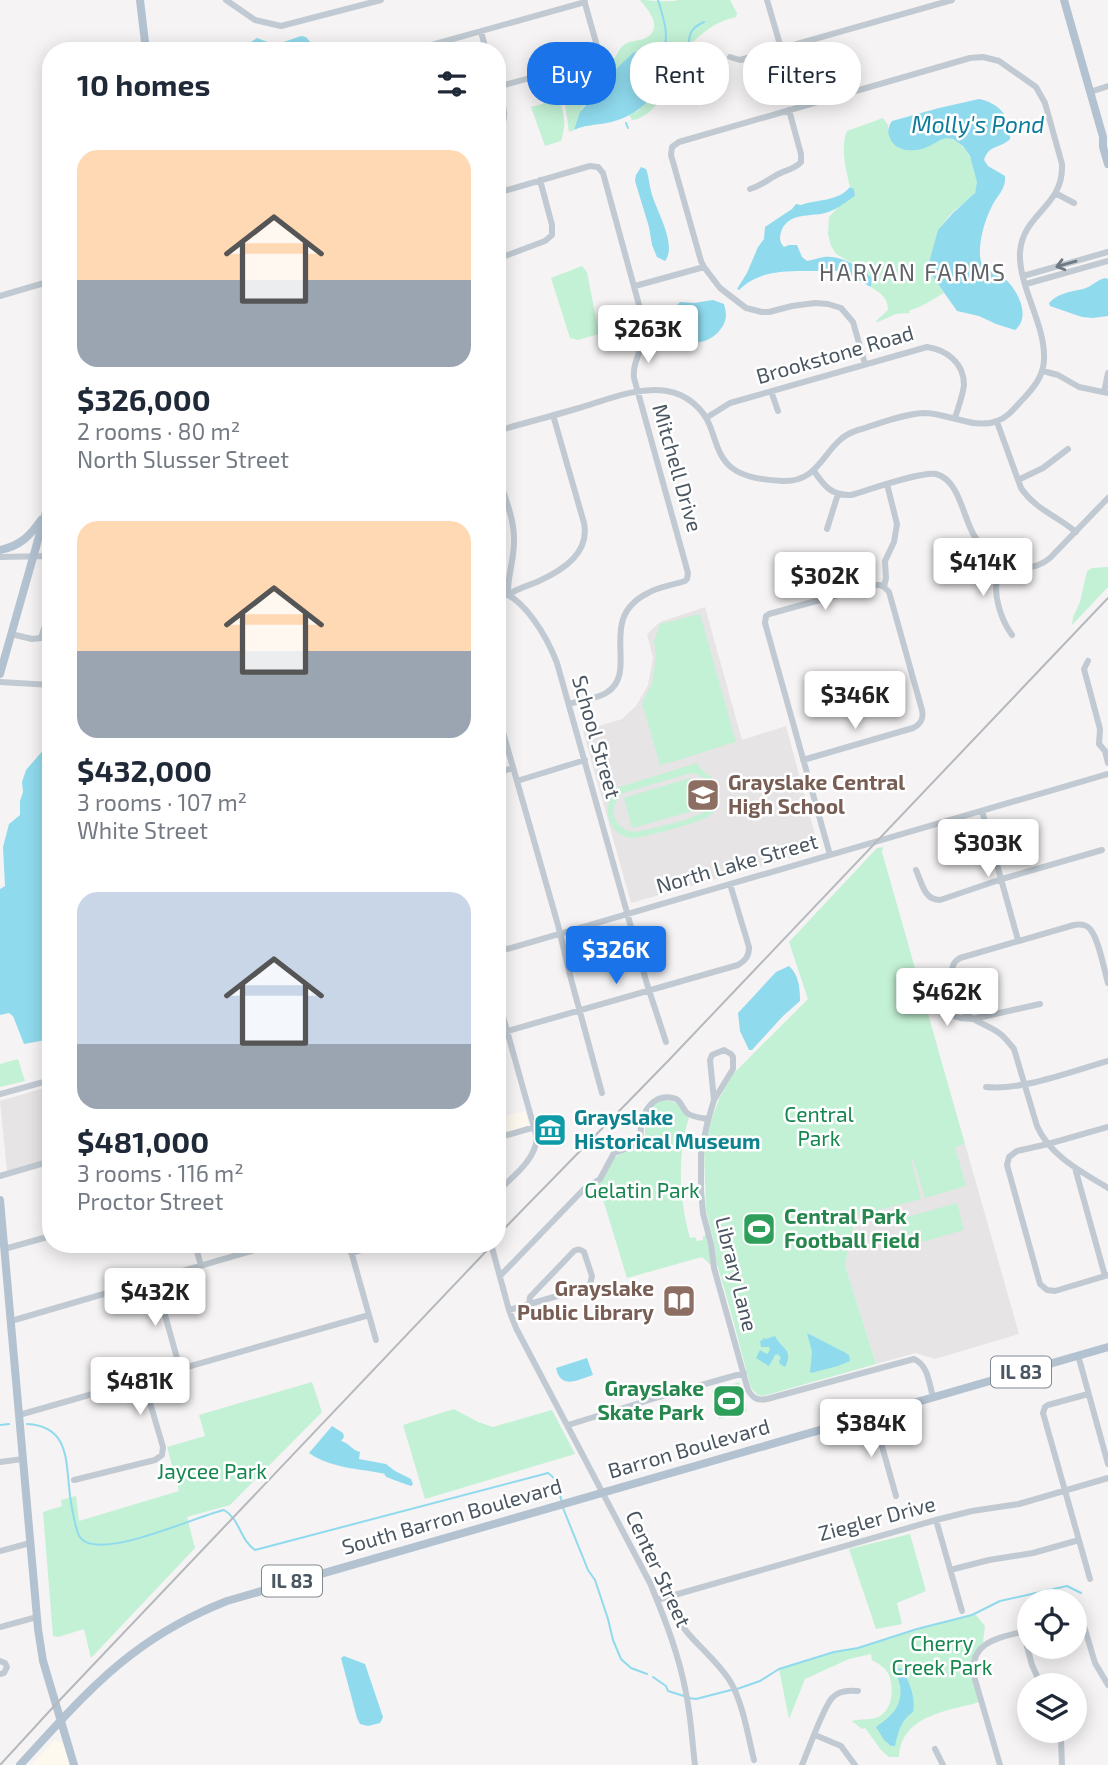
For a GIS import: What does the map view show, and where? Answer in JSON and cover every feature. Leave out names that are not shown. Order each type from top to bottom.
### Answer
[{"type":"main road","points":[[140,0],[145,42]]},
{"type":"main road","points":[[1065,0],[1105,140],[1103,147],[1108,164]]},
{"type":"main road","points":[[0,550],[13,547],[26,538],[42,519]]},
{"type":"main road","points":[[0,674],[42,526]]},
{"type":"main road","points":[[0,1200],[37,1617],[43,1661],[74,1765]]},
{"type":"main road","name":"Barron Boulevard","points":[[603,1492],[1108,1347]]},
{"type":"main road","name":"South Barron Boulevard","points":[[61,1721],[132,1654],[204,1610],[263,1590],[603,1492]]},
{"type":"main road","points":[[56,1704],[77,1704]]},
{"type":"main road","name":"IL 83","points":[[20,1765],[61,1721]]},
{"type":"main road","points":[[44,1739],[59,1736],[67,1741]]},
{"type":"street","points":[[226,0],[255,20],[281,26],[381,0]]},
{"type":"street","points":[[767,0],[778,42]]},
{"type":"street","points":[[802,42],[952,0]]},
{"type":"street","points":[[446,42],[585,1],[597,46],[593,59],[506,85]]},
{"type":"street","points":[[481,31],[484,42]]},
{"type":"street","points":[[730,57],[743,59]]},
{"type":"street","points":[[506,428],[638,392],[663,390],[677,393],[697,406],[706,418],[721,456],[733,469],[757,478],[788,481],[814,471],[836,441],[854,431],[919,414],[939,414],[980,424],[997,422],[1010,413],[1036,385],[1043,371],[1043,345],[1020,255],[1028,226],[1056,194],[1061,181],[1062,164],[1041,94],[1031,82],[1006,64],[991,58],[970,58],[674,144],[670,151],[698,251],[704,267],[720,288],[738,303],[753,310],[769,312],[815,303],[841,307],[853,321],[865,364]]},
{"type":"street","points":[[1090,92],[1108,86]]},
{"type":"street","points":[[750,189],[782,172],[796,168],[801,162],[789,110]]},
{"type":"street","name":"Mitchell Drive","points":[[540,180],[590,166],[598,167],[603,173],[646,332],[633,371],[688,577],[684,581],[649,592],[631,605],[625,613],[620,630],[621,668],[616,683],[606,693],[569,704]]},
{"type":"street","points":[[506,190],[540,180],[552,225],[552,235],[545,241],[506,256]]},
{"type":"street","points":[[1056,194],[1073,202]]},
{"type":"street","points":[[1025,280],[1108,252]]},
{"type":"street","points":[[1025,280],[1108,261]]},
{"type":"street","points":[[635,286],[704,267]]},
{"type":"street","points":[[0,296],[42,284]]},
{"type":"street","name":"Brookstone Road","points":[[706,418],[730,403],[927,347],[949,355],[960,367],[964,383],[956,418]]},
{"type":"street","points":[[1043,371],[1058,374],[1079,387],[1106,392],[1108,373]]},
{"type":"street","points":[[771,391],[778,411]]},
{"type":"street","points":[[508,595],[559,570],[576,556],[585,540],[584,523],[553,415]]},
{"type":"street","points":[[997,422],[1026,495],[1034,505],[1076,532]]},
{"type":"street","points":[[1018,480],[1043,468],[1068,449]]},
{"type":"street","points":[[814,471],[827,488],[838,494],[851,495],[923,474],[945,478],[953,487],[979,542],[1006,561],[1024,568],[1040,565],[1051,558],[1108,498]]},
{"type":"street","points":[[884,587],[885,562],[894,542],[897,524],[887,484]]},
{"type":"street","points":[[827,530],[838,494]]},
{"type":"street","points":[[506,506],[514,537],[508,595]]},
{"type":"street","points":[[0,557],[42,555]]},
{"type":"street","points":[[1006,561],[997,578],[996,593],[1005,625],[1012,635]]},
{"type":"street","points":[[803,760],[913,728],[922,719],[922,710],[889,592],[880,585],[766,616],[765,623],[803,760],[830,855]]},
{"type":"street","name":"School Street","points":[[508,595],[528,613],[543,633],[557,663],[666,1042]]},
{"type":"street","points":[[11,634],[32,639],[41,638],[42,635]]},
{"type":"street","points":[[1088,661],[1084,669],[1100,729],[1099,744],[1105,751],[1108,763]]},
{"type":"street","points":[[0,682],[42,684]]},
{"type":"street","points":[[506,744],[602,1093]]},
{"type":"street","points":[[517,781],[585,760]]},
{"type":"street","points":[[506,770],[513,768]]},
{"type":"street","name":"North Lake Street","points":[[506,949],[1108,774]]},
{"type":"street","points":[[982,811],[1018,940]]},
{"type":"street","points":[[916,870],[927,895],[933,900],[940,900],[1102,850]]},
{"type":"street","points":[[507,1031],[738,965],[748,958],[749,947],[730,884]]},
{"type":"street","points":[[1108,983],[1095,938],[1086,926],[1074,925],[1018,940],[960,958],[953,965],[953,981],[963,1010],[973,1019],[998,1032],[1014,1049],[1042,1137],[1075,1168],[1108,1188]]},
{"type":"street","points":[[928,1007],[960,1018],[973,1019],[1040,1004]]},
{"type":"street","points":[[506,1027],[537,1138],[527,1162],[506,1183]]},
{"type":"street","name":"Library Lane","points":[[714,1100],[710,1060],[712,1055],[724,1050],[733,1057],[733,1069],[714,1100],[708,1119],[701,1154],[702,1203],[714,1268],[748,1390],[752,1396],[761,1400],[914,1359],[924,1366],[933,1397]]},
{"type":"street","points":[[986,1087],[1025,1084],[1108,1061]]},
{"type":"street","points":[[0,1094],[42,1082]]},
{"type":"street","points":[[500,1276],[584,1189],[600,1179],[614,1153],[636,1146],[641,1139],[640,1130],[648,1106],[659,1098],[670,1097],[678,1099],[688,1114],[708,1119]]},
{"type":"street","points":[[1075,1168],[1106,1275],[1055,1291],[1045,1289],[1038,1280],[1007,1164],[1009,1157],[1017,1152],[1108,1127]]},
{"type":"street","points":[[506,1136],[535,1128]]},
{"type":"street","points":[[0,1176],[42,1164]]},
{"type":"street","points":[[4,1249],[42,1238]]},
{"type":"street","points":[[509,1310],[529,1304],[585,1287],[590,1285],[592,1276],[581,1249],[577,1249],[530,1297],[529,1304]]},
{"type":"street","points":[[197,1253],[201,1266]]},
{"type":"street","points":[[11,1321],[245,1253]]},
{"type":"street","points":[[351,1253],[376,1340]]},
{"type":"street","name":"Center Street","points":[[494,1253],[509,1310],[525,1346],[657,1600],[675,1648],[686,1691],[695,1765]]},
{"type":"street","points":[[155,1279],[180,1368]]},
{"type":"street","points":[[19,1415],[369,1314]]},
{"type":"street","points":[[1078,1356],[1108,1464]]},
{"type":"street","points":[[568,1425],[744,1373]]},
{"type":"street","points":[[74,1480],[155,1460],[162,1455],[163,1447],[143,1379]]},
{"type":"street","points":[[1088,1394],[1048,1405],[1043,1409],[1043,1413],[1090,1579]]},
{"type":"street","points":[[873,1414],[896,1496]]},
{"type":"street","points":[[0,1462],[23,1459]]},
{"type":"street","name":"Ziegler Drive","points":[[657,1600],[936,1520],[1019,1504],[1108,1478]]},
{"type":"street","points":[[936,1520],[962,1611]]},
{"type":"street","points":[[950,1570],[1033,1553],[1079,1540]]},
{"type":"street","points":[[0,1551],[30,1543]]},
{"type":"street","points":[[674,1595],[686,1631],[724,1673],[732,1686],[754,1760]]},
{"type":"street","points":[[0,1627],[37,1617]]},
{"type":"street","points":[[1000,1765],[973,1669],[981,1648],[990,1641],[1017,1634]]},
{"type":"street","points":[[1087,1636],[1095,1663],[1108,1685]]},
{"type":"street","points":[[0,1661],[7,1667],[0,1674]]},
{"type":"street","points":[[802,1765],[831,1699],[842,1692],[858,1691]]},
{"type":"street","points":[[815,1735],[841,1746],[855,1765]]},
{"type":"street","points":[[1061,1743],[1062,1765]]},
{"type":"street","points":[[934,1749],[943,1765]]},
{"type":"shaded area","name":"Grayslake Central High School","points":[[705,607],[742,740],[786,726],[819,850],[631,903],[583,731],[622,719],[636,706],[648,685],[653,658],[647,634],[660,622]]},
{"type":"shaded area","points":[[42,1089],[42,1161],[7,1171],[0,1101]]},
{"type":"shaded area","points":[[525,1111],[530,1126],[506,1133],[506,1116]]},
{"type":"shaded area","points":[[965,1144],[1019,1334],[935,1359],[916,1353],[876,1364],[845,1265],[856,1216],[910,1159]]},
{"type":"shaded area","points":[[55,1740],[63,1743],[70,1765],[31,1765]]},
{"type":"green space","points":[[640,0],[730,0],[737,13],[736,17],[713,26],[694,41],[630,42],[646,38],[654,29],[653,19]]},
{"type":"green space","points":[[630,42],[630,57],[616,69],[616,56]]},
{"type":"green space","points":[[561,105],[564,125],[561,141],[545,146],[531,107]]},
{"type":"green space","points":[[565,105],[586,105],[582,108],[574,130],[569,132]]},
{"type":"green space","points":[[642,105],[656,105],[645,115],[632,120],[629,115],[639,110]]},
{"type":"green space","points":[[883,118],[888,125],[888,131],[925,148],[944,138],[959,143],[974,167],[977,185],[971,197],[942,225],[936,239],[931,274],[944,293],[910,310],[909,313],[896,314],[878,322],[876,321],[888,310],[885,299],[871,287],[872,282],[859,267],[836,254],[828,234],[829,217],[838,207],[855,196],[854,189],[850,187],[844,159],[847,131]]},
{"type":"green space","points":[[582,266],[587,272],[599,334],[578,340],[570,338],[551,278]]},
{"type":"green space","points":[[1108,567],[1108,587],[1072,625],[1087,571]]},
{"type":"green space","points":[[700,614],[736,742],[660,765],[642,703],[652,684],[656,657],[654,641],[660,624]]},
{"type":"green space","points":[[697,763],[715,782],[718,799],[714,811],[704,819],[631,838],[617,832],[609,820],[608,806],[613,789]],"holes":[[[691,773],[701,776],[711,786],[712,798],[706,810],[693,817],[636,832],[628,831],[617,823],[614,818],[615,805],[623,793]]]},
{"type":"green space","points":[[690,778],[699,809],[632,828],[624,798]]},
{"type":"green space","name":"Central Park","points":[[883,847],[882,852],[965,1144],[955,1147],[966,1186],[925,1198],[911,1159],[921,1199],[856,1216],[845,1265],[876,1364],[763,1396],[758,1395],[751,1388],[716,1261],[706,1210],[704,1151],[708,1129],[719,1099],[733,1074],[808,999],[789,942],[877,848]]},
{"type":"green space","points":[[18,1059],[25,1081],[0,1087],[0,1064]]},
{"type":"green space","name":"Gelatin Park","points":[[660,1100],[677,1104],[689,1117],[681,1162],[684,1208],[690,1238],[703,1240],[703,1236],[707,1235],[711,1265],[702,1257],[627,1278],[598,1183],[615,1158],[621,1153],[637,1149],[642,1144],[646,1115]]},
{"type":"green space","points":[[957,1203],[964,1230],[908,1246],[900,1219]]},
{"type":"green space","name":"Jaycee Park","points":[[312,1382],[322,1412],[230,1505],[187,1517],[195,1548],[91,1658],[84,1629],[53,1636],[43,1512],[62,1506],[61,1500],[76,1496],[79,1521],[179,1491],[167,1447],[205,1436],[199,1415]]},
{"type":"green space","name":"Grayslake Skate Park","points":[[739,1382],[747,1411],[719,1419],[712,1391]]},
{"type":"green space","points":[[454,1409],[493,1427],[552,1410],[575,1454],[425,1499],[403,1425]]},
{"type":"green space","points":[[910,1534],[926,1591],[897,1603],[902,1624],[876,1629],[849,1549]]},
{"type":"green space","name":"Cherry Creek Park","points":[[976,1615],[985,1626],[983,1642],[974,1653],[971,1670],[980,1702],[941,1712],[917,1724],[908,1732],[902,1743],[899,1757],[889,1757],[865,1728],[862,1729],[852,1721],[880,1716],[890,1703],[892,1686],[889,1675],[872,1660],[871,1654],[849,1659],[805,1679],[789,1719],[779,1669]]},
{"type":"water","points":[[301,36],[310,42],[284,42]]},
{"type":"water","points":[[257,38],[267,42],[251,42]]},
{"type":"water","points":[[630,56],[630,105],[643,105],[618,120],[574,130],[580,112],[586,105],[616,105],[617,68]]},
{"type":"water","name":"Molly's Pond","points":[[979,99],[993,104],[1003,112],[1009,124],[1010,139],[989,151],[984,160],[988,166],[1005,176],[1005,181],[986,220],[980,253],[983,267],[1003,277],[1021,303],[1022,318],[1015,330],[957,311],[931,274],[930,259],[938,230],[975,193],[977,182],[970,156],[963,146],[953,139],[946,138],[925,148],[910,150],[892,143],[888,133],[892,121]]},
{"type":"water","points":[[641,167],[646,169],[667,236],[669,245],[665,261],[657,257],[652,245],[635,181]]},
{"type":"water","points":[[850,187],[854,189],[855,196],[829,212],[794,218],[784,226],[780,240],[784,247],[797,245],[802,257],[807,261],[831,257],[850,263],[872,278],[871,287],[846,273],[826,270],[785,271],[765,275],[737,289],[764,239],[765,227],[796,204],[833,198]]},
{"type":"water","points":[[1108,279],[1108,316],[1082,317],[1050,306],[1049,303],[1060,295],[1086,288]]},
{"type":"water","points":[[713,300],[724,304],[726,315],[722,327],[711,338],[690,343],[658,333],[661,318],[680,302]]},
{"type":"water","points":[[42,751],[42,1041],[24,1044],[13,1016],[9,1013],[0,1015],[0,889],[5,886],[3,847],[9,824],[20,815],[22,782],[26,770]]},
{"type":"water","points":[[789,966],[797,978],[800,1001],[749,1050],[740,1031],[738,1013],[776,972]]},
{"type":"water","points":[[807,1333],[849,1355],[850,1361],[811,1373],[812,1352]]},
{"type":"water","points":[[775,1336],[788,1353],[785,1367],[780,1364],[781,1358],[778,1354],[769,1366],[756,1358],[760,1350],[767,1354],[770,1350],[768,1345],[761,1347],[760,1341]]},
{"type":"water","points":[[587,1358],[593,1375],[570,1382],[558,1375],[556,1368]]},
{"type":"water","points":[[332,1426],[343,1433],[341,1441],[360,1452],[359,1459],[386,1464],[411,1479],[413,1484],[411,1486],[389,1478],[383,1473],[335,1465],[309,1453]]},
{"type":"water","points":[[344,1656],[365,1664],[383,1717],[380,1723],[368,1726],[360,1724],[341,1658]]},
{"type":"water","points":[[898,1668],[902,1669],[909,1684],[914,1706],[913,1712],[901,1727],[895,1746],[891,1746],[876,1727],[898,1705]]},
{"type":"waterway","points":[[658,0],[664,19],[665,42]]},
{"type":"waterway","points":[[689,42],[693,29],[704,22]]},
{"type":"waterway","points":[[626,123],[628,128]]},
{"type":"waterway","points":[[0,1425],[9,1424]]},
{"type":"waterway","points":[[27,1424],[40,1426],[57,1436],[65,1453],[71,1504],[78,1534],[84,1541],[96,1545],[132,1540],[224,1510],[255,1550],[548,1473],[556,1482],[562,1503]]},
{"type":"waterway","points":[[563,1508],[588,1570],[595,1580],[621,1659],[631,1668],[647,1674]]},
{"type":"waterway","points":[[1054,1589],[1067,1586],[1073,1589]]},
{"type":"waterway","points":[[737,1689],[760,1681],[779,1669],[972,1615],[1000,1601],[1017,1597]]},
{"type":"waterway","points":[[653,1677],[666,1686],[668,1691],[684,1696]]},
{"type":"waterway","points":[[689,1698],[696,1699],[731,1690]]},
{"type":"railway","points":[[506,1227],[668,1061],[1108,598]]},
{"type":"railway","points":[[0,1765],[484,1253]]},
{"type":"place","name":"Grayslake Central High School","points":[[703,795]]},
{"type":"place","name":"Grayslake Historical Museum","points":[[550,1130]]},
{"type":"place","name":"Central Park Football Field","points":[[759,1229]]},
{"type":"place","name":"Grayslake Public Library","points":[[679,1301]]},
{"type":"place","name":"Grayslake Skate Park","points":[[729,1401]]},
{"type":"district","name":"HARYAN FARMS","points":[[913,273]]}]
